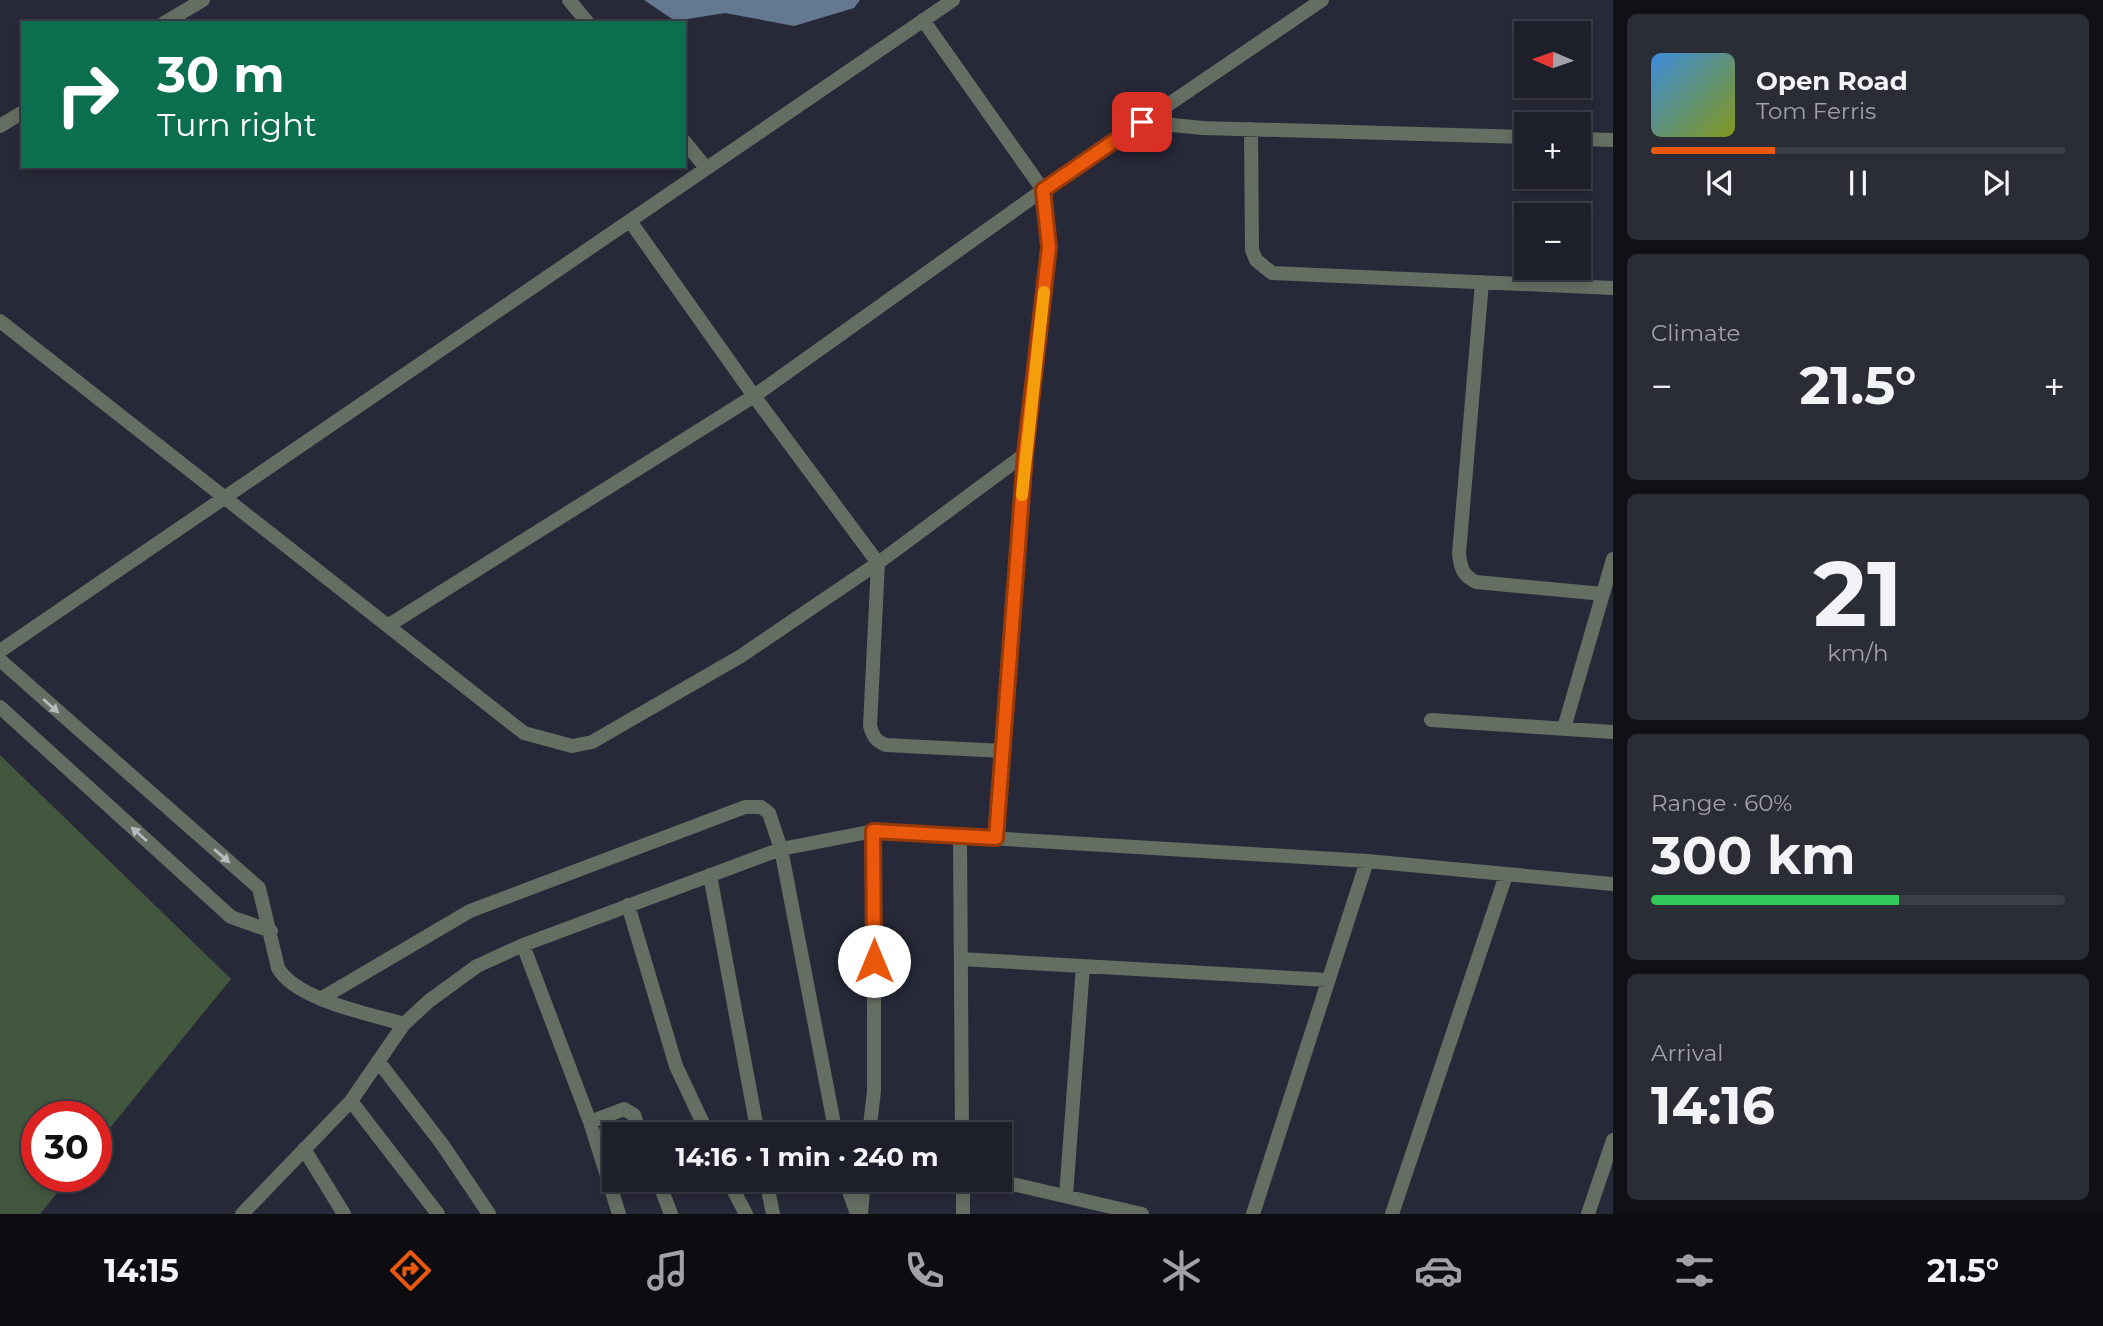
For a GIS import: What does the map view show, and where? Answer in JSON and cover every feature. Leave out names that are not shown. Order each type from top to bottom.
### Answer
[{"type":"street","points":[[167,21],[203,0]]},
{"type":"street","points":[[569,0],[586,21]]},
{"type":"street","points":[[0,651],[953,0]]},
{"type":"street","points":[[389,625],[754,396],[1043,190],[1322,0]]},
{"type":"street","points":[[923,20],[1043,190],[1049,247],[1025,454],[996,838]]},
{"type":"street","points":[[0,126],[21,113]]},
{"type":"street","points":[[1142,122],[1251,129],[1514,137]]},
{"type":"street","points":[[1251,129],[1252,250],[1264,268],[1272,273],[1613,288]]},
{"type":"street","points":[[1591,139],[1613,139]]},
{"type":"street","points":[[686,143],[706,168]]},
{"type":"street","points":[[630,221],[754,396],[878,562],[870,726],[873,735],[886,745],[1003,751]]},
{"type":"street","points":[[1482,282],[1459,554],[1461,570],[1467,578],[1476,582],[1603,594]]},
{"type":"street","points":[[0,321],[524,733],[572,746],[592,742],[741,656],[878,562],[1025,454]]},
{"type":"street","points":[[1564,729],[1613,559]]},
{"type":"street","points":[[0,660],[260,888],[276,960],[283,977],[322,998],[404,1024]]},
{"type":"street","points":[[0,707],[231,917],[271,932]]},
{"type":"street","points":[[1431,720],[1613,732]]},
{"type":"street","points":[[322,998],[470,911],[745,807],[766,809],[781,849],[834,1122]]},
{"type":"street","points":[[870,1122],[874,1091],[873,831]]},
{"type":"street","points":[[242,1214],[351,1101],[404,1024],[429,1001],[477,966],[523,945],[781,849],[873,831],[1367,861],[1613,884]]},
{"type":"street","points":[[960,836],[962,1122]]},
{"type":"street","points":[[1253,1214],[1367,861]]},
{"type":"street","points":[[710,875],[756,1122]]},
{"type":"street","points":[[1392,1214],[1506,875]]},
{"type":"street","points":[[628,905],[676,1066],[702,1122]]},
{"type":"street","points":[[523,945],[590,1122],[619,1214]]},
{"type":"street","points":[[961,959],[1328,980]]},
{"type":"street","points":[[1066,1196],[1083,966]]},
{"type":"street","points":[[378,1061],[442,1144],[489,1214]]},
{"type":"street","points":[[351,1101],[438,1214]]},
{"type":"street","points":[[590,1122],[624,1109],[634,1115],[637,1122]]},
{"type":"street","points":[[1588,1214],[1613,1140]]},
{"type":"street","points":[[304,1149],[344,1214]]},
{"type":"street","points":[[1012,1184],[1142,1214]]},
{"type":"street","points":[[663,1192],[671,1214]]},
{"type":"street","points":[[735,1192],[746,1214]]},
{"type":"street","points":[[768,1192],[773,1214]]},
{"type":"street","points":[[850,1192],[859,1214]]},
{"type":"street","points":[[859,1214],[862,1192]]},
{"type":"street","points":[[962,1192],[963,1214]]},
{"type":"green space","points":[[0,755],[231,979],[112,1125],[112,1101],[21,1101],[21,1192],[58,1192],[40,1214],[0,1214]]},
{"type":"water","points":[[644,0],[860,0],[854,8],[794,26],[725,13],[675,21]]},
{"type":"slow traffic","points":[[1022,495],[1044,292]]},
{"type":"route","points":[[874,961],[873,831],[996,838],[1025,454],[1049,247],[1043,190],[1142,122]]}]
